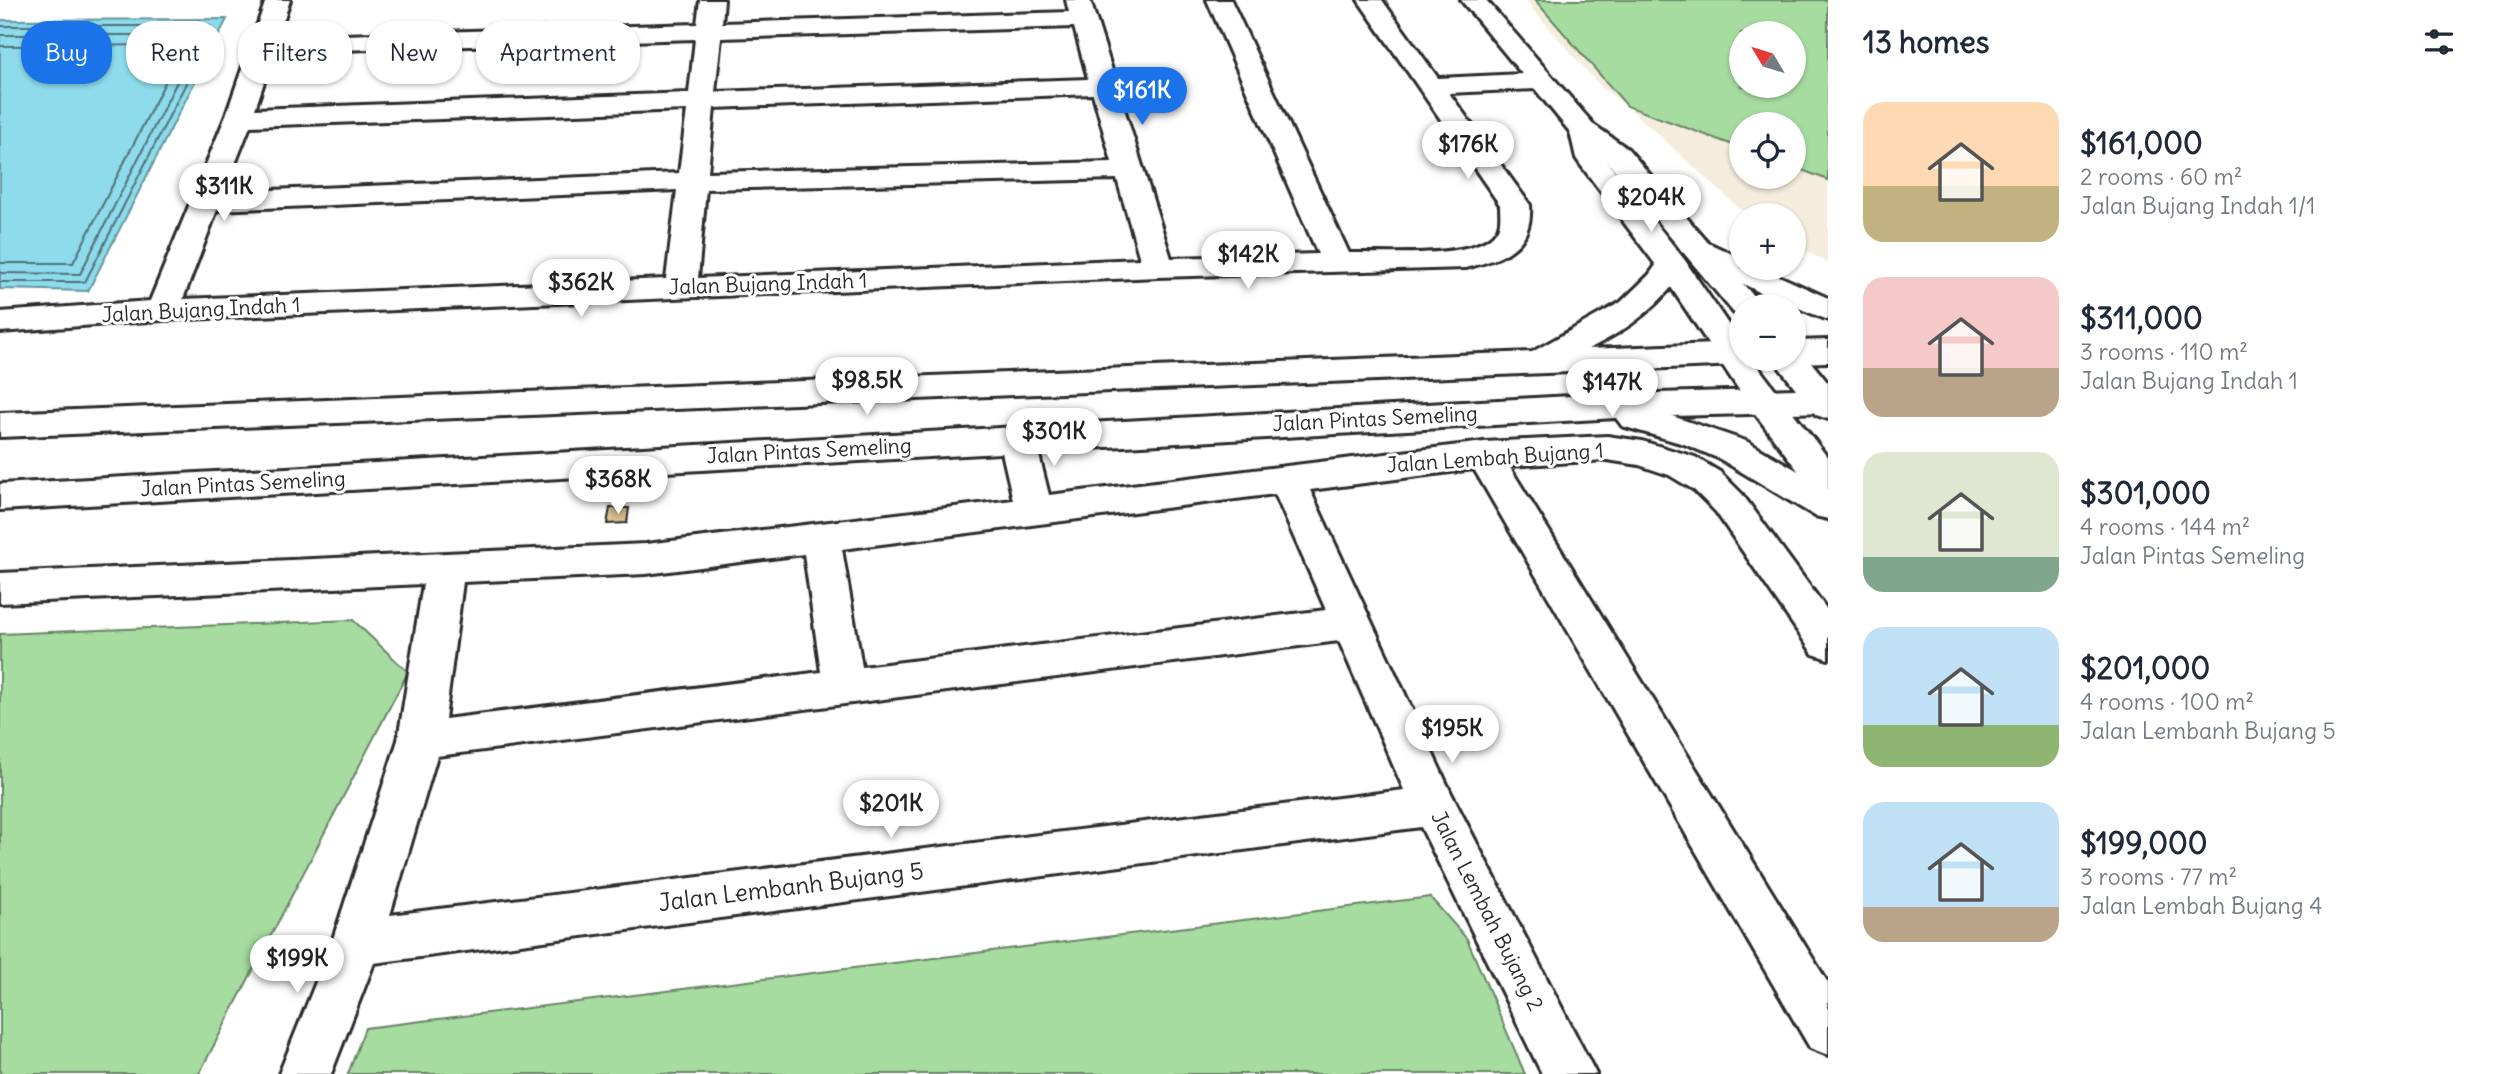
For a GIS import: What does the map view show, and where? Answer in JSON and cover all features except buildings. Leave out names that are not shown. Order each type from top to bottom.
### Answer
[{"type":"street","points":[[271,21],[278,0]]},
{"type":"street","points":[[681,288],[712,0]]},
{"type":"street","points":[[1219,0],[1337,261]]},
{"type":"street","points":[[1370,0],[1431,86],[1542,81]]},
{"type":"street","points":[[1473,0],[1584,131],[1590,158],[1683,255],[1730,294]]},
{"type":"street","points":[[352,42],[709,30],[1081,9],[1158,268]]},
{"type":"street","points":[[163,310],[250,84]]},
{"type":"street","points":[[239,118],[1103,86]]},
{"type":"street","name":"Jalan Bujang Indah 1","points":[[0,322],[163,310],[1158,268],[1466,259],[1492,251],[1509,238],[1517,221],[1516,205],[1431,86]]},
{"type":"street","points":[[205,202],[692,181],[1130,170]]},
{"type":"street","points":[[1683,255],[1772,286],[1828,310]]},
{"type":"street","points":[[1683,255],[1729,342]]},
{"type":"street","points":[[1534,362],[1611,323],[1638,306],[1659,287],[1683,255]]},
{"type":"street","points":[[1806,352],[1828,351]]},
{"type":"street","points":[[0,425],[1729,355]]},
{"type":"street","points":[[1746,371],[1765,402],[1828,484]]},
{"type":"street","points":[[1800,371],[1826,402]]},
{"type":"street","name":"Jalan Pintas Semeling","points":[[0,498],[1589,407],[1826,402]]},
{"type":"street","points":[[1589,407],[1674,428],[1732,449],[1789,480],[1828,506]]},
{"type":"street","points":[[1017,439],[1034,511]]},
{"type":"street","name":"Jalan Lembah Bujang 1","points":[[0,588],[646,559],[1484,454],[1607,448],[1642,453],[1682,466],[1707,481],[1729,503],[1828,643]]},
{"type":"street","points":[[1484,454],[1828,1030]]},
{"type":"street","name":"Jalan Lembah Bujang 2","points":[[1286,478],[1434,806],[1570,1074]]},
{"type":"street","points":[[821,538],[844,687]]},
{"type":"street","points":[[305,1074],[357,942],[421,740],[445,569]]},
{"type":"street","points":[[421,740],[1352,622]]},
{"type":"street","name":"Jalan Lembanh Bujang 5","points":[[357,942],[1434,806]]},
{"type":"shaded area","points":[[1524,0],[1828,0],[1828,264],[1806,250],[1806,203],[1733,203],[1627,106],[1602,88]]},
{"type":"green space","points":[[1535,0],[1828,0],[1828,180],[1806,172],[1806,112],[1729,112],[1729,144],[1627,106]]},
{"type":"green space","points":[[353,620],[408,672],[199,1074],[0,1074],[0,634]]},
{"type":"green space","points":[[1430,897],[1467,939],[1525,1074],[348,1074],[365,1028]]},
{"type":"water","points":[[227,19],[224,25],[224,21],[126,21],[126,84],[194,84],[88,291],[0,289],[0,20]]}]
